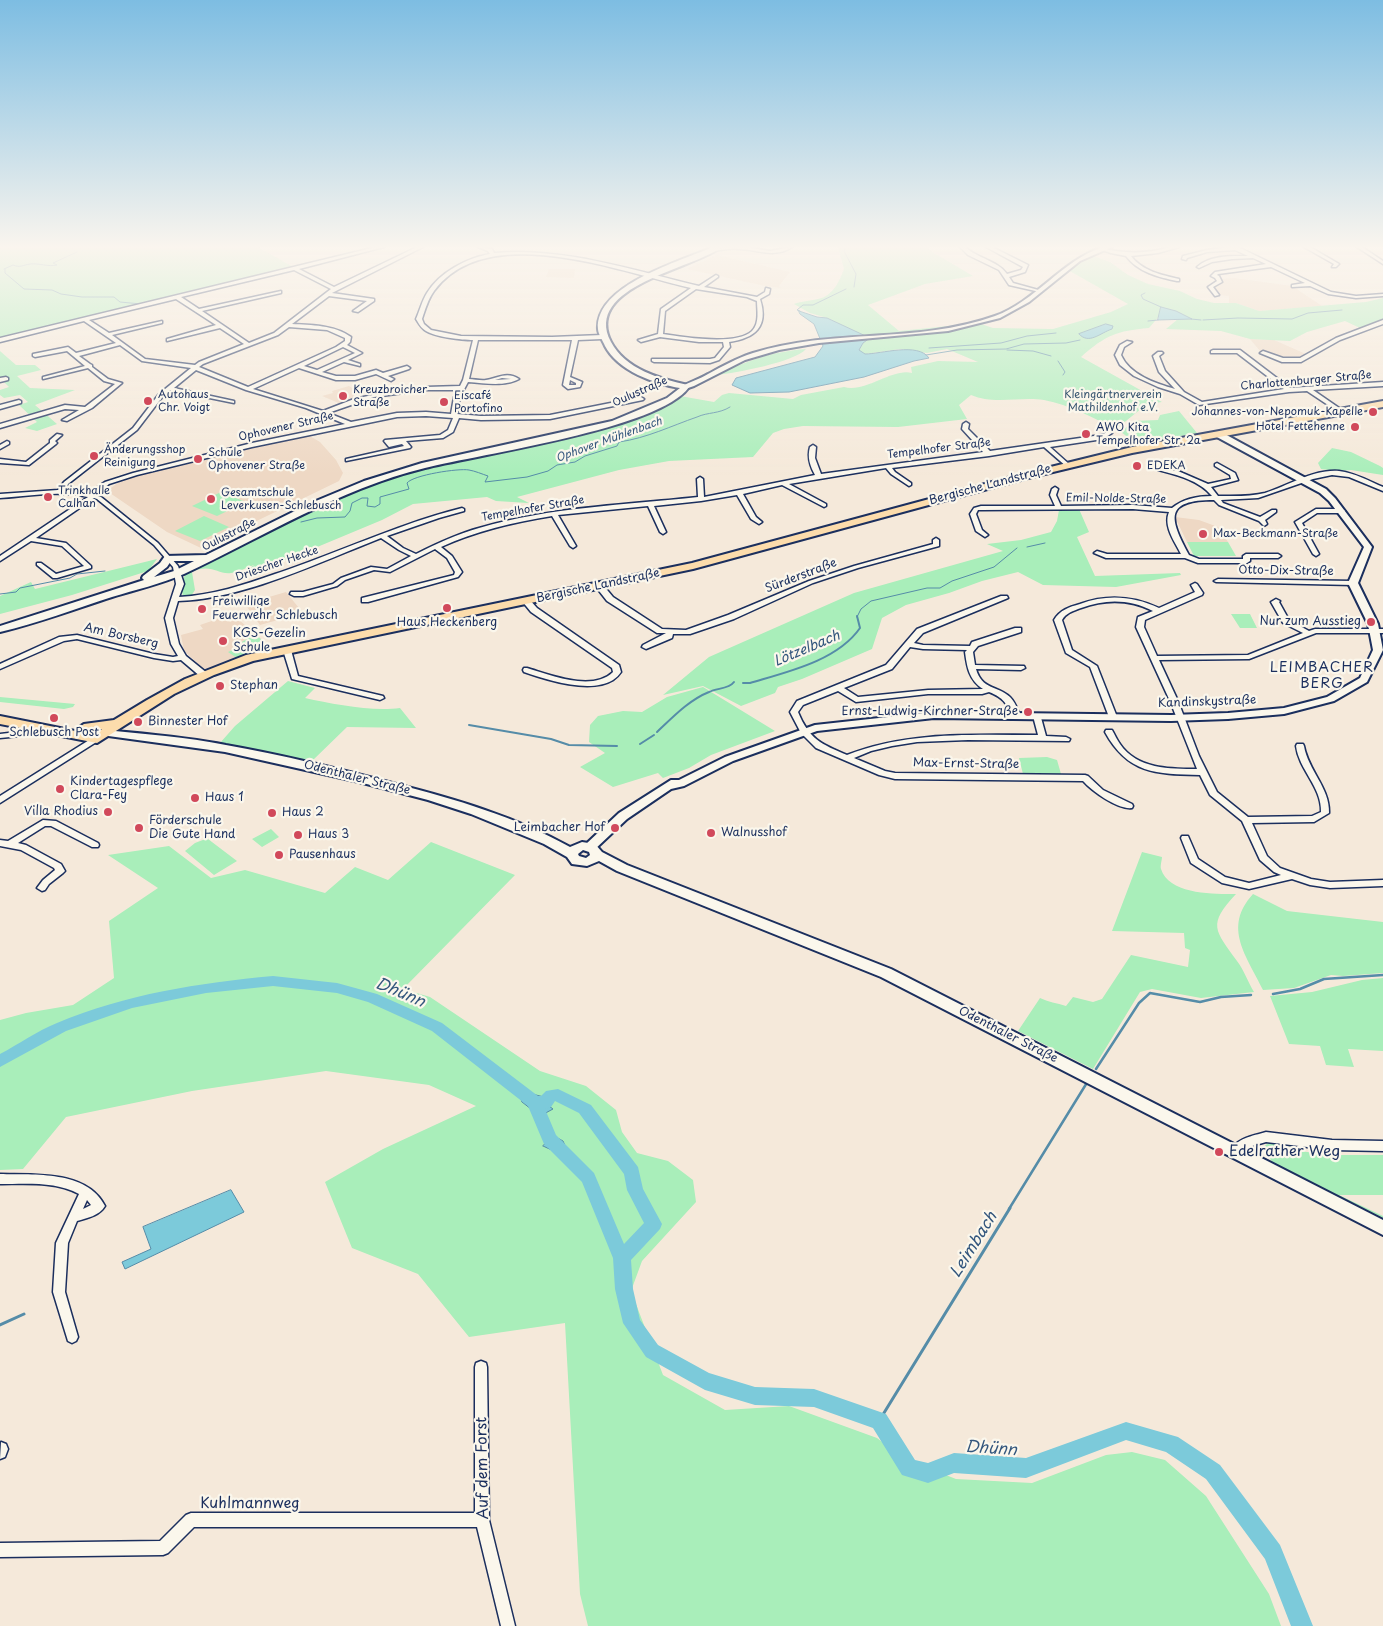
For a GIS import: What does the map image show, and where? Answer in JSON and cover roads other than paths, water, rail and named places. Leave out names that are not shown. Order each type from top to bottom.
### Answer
[{"type":"main road","points":[[601,323],[602,337],[616,356],[656,379],[684,387]]},
{"type":"main road","points":[[622,416],[653,401],[661,393],[662,387],[656,379]]},
{"type":"main road","name":"Oulustraße","points":[[0,623],[177,570],[312,502],[387,473],[430,461],[549,436],[622,416],[684,387]]},
{"type":"main road","name":"Oulustraße","points":[[0,629],[177,570],[314,505],[367,483],[422,466],[614,423],[670,400],[680,394],[684,387]]},
{"type":"main road","name":"Bergische Landstraße","points":[[101,736],[168,693],[204,675],[245,660],[693,566],[1100,457],[1203,436],[1383,404]]},
{"type":"main road","points":[[147,578],[164,565],[168,558],[190,559],[202,556]]},
{"type":"main road","points":[[0,712],[84,728],[97,728],[123,721],[122,730],[134,737]]},
{"type":"main road","points":[[0,720],[101,736]]},
{"type":"main road","points":[[84,728],[101,736]]},
{"type":"main road","name":"Odenthaler Straße","points":[[101,736],[134,737],[225,748],[360,778],[456,804],[585,853],[886,973],[1383,1228]]},
{"type":"main road","name":"Odenthaler Straße","points":[[101,736],[158,740]]},
{"type":"street","points":[[0,340],[69,323]]},
{"type":"street","points":[[90,323],[118,344],[144,360],[195,367],[248,389],[350,423]]},
{"type":"street","points":[[107,335],[156,323]]},
{"type":"street","points":[[215,323],[248,344]]},
{"type":"street","points":[[421,323],[425,329],[436,334],[476,339],[575,339],[602,337]]},
{"type":"street","points":[[660,335],[661,323]]},
{"type":"street","points":[[641,340],[660,335],[726,342],[750,334],[756,330],[759,323]]},
{"type":"street","points":[[684,387],[736,361],[774,350],[807,343],[950,329],[976,323]]},
{"type":"street","points":[[1263,352],[1282,360],[1302,360],[1338,339],[1381,323]]},
{"type":"street","points":[[60,492],[66,482],[135,430],[157,399],[195,367],[218,355],[276,334],[288,324],[345,334],[348,337],[343,345],[248,389]]},
{"type":"street","points":[[169,340],[220,326]]},
{"type":"street","points":[[402,441],[443,436],[451,431],[456,402],[466,380],[476,339]]},
{"type":"street","points":[[569,378],[575,339]]},
{"type":"street","points":[[654,360],[708,362],[717,359],[728,346],[726,342]]},
{"type":"street","points":[[1128,342],[1119,350],[1119,358],[1122,364],[1136,375],[1182,393],[1201,404]]},
{"type":"street","points":[[75,355],[118,344]]},
{"type":"street","points":[[317,372],[359,353],[343,345]]},
{"type":"street","points":[[35,355],[62,348],[68,349],[106,380],[120,384],[90,407],[66,420]]},
{"type":"street","points":[[1213,352],[1238,351],[1289,390]]},
{"type":"street","points":[[1160,353],[1156,356],[1162,372],[1182,393]]},
{"type":"street","points":[[344,360],[358,365]]},
{"type":"street","points":[[45,378],[90,366]]},
{"type":"street","points":[[299,366],[336,378],[355,378],[376,372],[391,379]]},
{"type":"street","points":[[376,372],[377,368],[383,366]]},
{"type":"street","points":[[384,375],[406,368]]},
{"type":"street","points":[[466,380],[488,381]]},
{"type":"street","name":"Charlottenburger Straße","points":[[1201,404],[1289,390],[1383,384]]},
{"type":"street","points":[[322,413],[339,406],[408,389],[421,387],[462,388]]},
{"type":"street","points":[[168,388],[232,402]]},
{"type":"street","points":[[1308,389],[1340,411]]},
{"type":"street","name":"Ophovener Straße","points":[[0,559],[107,483],[135,474],[350,423],[397,415],[487,418],[550,416],[641,399]]},
{"type":"street","points":[[0,407],[19,402]]},
{"type":"street","points":[[0,426],[58,410],[83,411]]},
{"type":"street","points":[[0,418],[10,423]]},
{"type":"street","points":[[966,424],[965,429],[989,454]]},
{"type":"street","name":"Tempelhofer Straße","points":[[805,479],[814,482],[1104,437],[1109,433]]},
{"type":"street","points":[[1218,434],[1328,495],[1342,511],[1367,554],[1354,577],[1353,583]]},
{"type":"street","points":[[0,461],[27,464],[54,443],[52,441],[59,435]]},
{"type":"street","points":[[1203,436],[1228,439]]},
{"type":"street","points":[[348,460],[408,447],[402,441]]},
{"type":"street","points":[[0,447],[7,443]]},
{"type":"street","points":[[1046,446],[1067,465]]},
{"type":"street","points":[[813,447],[811,451],[813,464],[819,476]]},
{"type":"street","points":[[1207,486],[1235,480],[1233,474],[1217,465]]},
{"type":"street","points":[[889,469],[909,484]]},
{"type":"street","name":"Tempelhofer Straße","points":[[294,594],[303,594],[335,585],[343,579],[373,568],[388,572],[435,546],[481,529],[555,515],[701,499],[819,476],[889,469]]},
{"type":"street","points":[[1160,469],[1176,472],[1207,486],[1221,504],[1262,522],[1274,511]]},
{"type":"street","points":[[1186,556],[1174,532],[1171,519],[1174,510],[1196,499],[1215,497],[1249,498],[1332,473],[1339,473],[1383,489]]},
{"type":"street","points":[[700,480],[701,499]]},
{"type":"street","points":[[784,484],[824,505]]},
{"type":"street","name":"Emil-Nolde-Straße","points":[[1055,489],[1053,495],[1059,508]]},
{"type":"street","points":[[0,496],[60,492],[91,495],[99,498],[156,544],[177,570],[180,584],[169,618],[175,644],[183,657],[204,675]]},
{"type":"street","points":[[739,493],[753,518],[759,522]]},
{"type":"street","points":[[650,504],[663,532]]},
{"type":"street","name":"Emil-Nolde-Straße","points":[[984,535],[979,531],[974,518],[974,511],[976,509],[1133,507],[1174,510]]},
{"type":"street","name":"Driescher Hecke","points":[[174,599],[198,598],[244,587],[283,574],[419,521],[462,510]]},
{"type":"street","points":[[1316,554],[1298,522],[1316,511],[1342,511]]},
{"type":"street","points":[[555,515],[573,546]]},
{"type":"street","points":[[383,536],[415,556]]},
{"type":"street","points":[[30,539],[64,544],[89,567],[55,577],[39,564]]},
{"type":"street","name":"Sürderstraße","points":[[600,587],[610,599],[660,631],[687,632],[731,617],[811,582],[856,567],[937,545],[936,540]]},
{"type":"street","points":[[365,600],[456,576],[459,572],[450,557],[435,546]]},
{"type":"street","points":[[1097,552],[1106,556],[1186,556],[1198,560],[1247,561],[1246,556],[1278,556]]},
{"type":"street","name":"Otto-Dix-Straße","points":[[1218,581],[1353,583]]},
{"type":"street","name":"Kandinskystraße","points":[[585,853],[623,816],[670,786],[680,784],[704,770],[764,745],[806,732],[818,732],[842,726],[934,715],[1061,718],[1085,716],[1180,717],[1256,715],[1304,707],[1336,696],[1367,678],[1378,650],[1379,631],[1353,583]]},
{"type":"street","points":[[1194,584],[1199,593],[1141,619],[1140,627],[1202,772],[1213,793],[1246,820],[1263,858],[1278,870],[1290,876],[1330,885],[1383,883]]},
{"type":"street","points":[[838,687],[889,667],[920,631],[1004,598]]},
{"type":"street","points":[[1113,717],[1092,666],[1069,651],[1058,620],[1061,614],[1065,612],[1088,602],[1104,599],[1136,600],[1159,611]]},
{"type":"street","points":[[1276,600],[1275,602],[1286,620],[1308,633]]},
{"type":"street","points":[[526,602],[534,610],[616,667],[617,672],[607,680],[586,683],[539,675],[527,670]]},
{"type":"street","points":[[908,644],[923,647],[971,648],[1018,630]]},
{"type":"street","points":[[1154,658],[1249,657],[1308,633],[1322,630],[1379,631]]},
{"type":"street","name":"Sürderstraße","points":[[646,647],[669,636],[670,632]]},
{"type":"street","name":"Am Borsberg","points":[[0,667],[62,639],[77,637],[154,656],[173,659],[183,657]]},
{"type":"street","points":[[971,648],[969,652],[977,681],[1009,699],[1016,716]]},
{"type":"street","points":[[287,650],[295,677],[380,698]]},
{"type":"street","points":[[972,668],[1021,668]]},
{"type":"street","points":[[838,687],[856,700],[928,692],[982,692],[991,690]]},
{"type":"street","name":"Max-Ernst-Straße","points":[[838,687],[796,706],[794,712],[796,718],[813,743],[882,773],[895,776],[1085,778],[1090,785],[1104,794],[1129,806]]},
{"type":"street","points":[[1037,716],[1043,738]]},
{"type":"street","points":[[1109,732],[1118,750],[1140,765],[1154,770],[1202,772]]},
{"type":"street","points":[[0,736],[17,734]]},
{"type":"street","name":"Bergische Landstraße","points":[[0,800],[101,736]]},
{"type":"street","points":[[846,758],[872,748],[904,742],[952,738],[1066,739]]},
{"type":"street","points":[[1246,820],[1314,819],[1326,813],[1326,802],[1305,765],[1300,752],[1300,746]]},
{"type":"street","points":[[4,844],[43,823],[53,823],[95,844]]},
{"type":"street","points":[[1184,838],[1194,861],[1222,880],[1249,886],[1290,876]]},
{"type":"street","points":[[4,844],[23,847],[58,866],[60,871],[46,882],[42,888]]},
{"type":"street","points":[[1235,1152],[1245,1143],[1266,1137],[1332,1144],[1383,1146]]},
{"type":"street","points":[[0,1179],[69,1184],[86,1191],[99,1206],[90,1212],[73,1217]]},
{"type":"street","points":[[72,1337],[59,1292],[62,1242],[86,1191]]},
{"type":"street","name":"Auf dem Forst","points":[[481,1367],[482,1520],[508,1626]]},
{"type":"street","name":"Kuhlmannweg","points":[[0,1550],[163,1548],[191,1520],[482,1520]]},
{"type":"water","points":[[812,323],[837,323],[870,338],[863,343],[859,350],[865,354],[908,350],[924,353],[929,358],[864,377],[789,392],[750,393],[732,385],[736,378],[815,357],[823,346]]},
{"type":"water","points":[[1106,324],[1113,326],[1112,329],[1095,337],[1087,338],[1079,334]]},
{"type":"water","points":[[520,1091],[548,1098],[545,1103],[553,1109],[540,1116],[522,1102]]},
{"type":"water","points":[[554,1136],[563,1141],[567,1150],[556,1152],[543,1146]]},
{"type":"water","points":[[231,1190],[244,1212],[125,1269],[122,1262],[151,1249],[143,1227]]},
{"type":"waterway","points":[[929,348],[1001,343],[1027,336],[1056,333]]},
{"type":"waterway","name":"Ophover Mühlenbach","points":[[926,355],[957,350],[1006,349],[1024,344],[1066,343],[1080,340]]},
{"type":"waterway","points":[[1007,350],[1033,351],[1051,356]]},
{"type":"waterway","points":[[1058,361],[1065,372],[1063,375]]},
{"type":"waterway","name":"Ophover Mühlenbach","points":[[301,522],[317,518],[345,517],[350,511],[352,503],[362,498],[368,498],[367,506],[375,507],[380,504],[380,497],[409,489],[407,483],[411,480],[436,473],[469,470],[488,476],[485,482],[527,477],[548,471],[557,465],[575,462],[585,456],[617,446],[619,442],[649,435],[701,415],[722,411],[730,407]]},
{"type":"waterway","name":"Lötzelbach","points":[[1027,547],[1045,543]]},
{"type":"waterway","name":"Lötzelbach","points":[[857,617],[861,609],[871,601],[927,588],[940,588],[952,581],[994,567],[1017,548]]},
{"type":"waterway","name":"Ophover Mühlenbach","points":[[0,594],[16,592],[20,588],[70,578],[77,574],[105,571]]},
{"type":"waterway","name":"Lötzelbach","points":[[743,683],[750,683],[780,674],[825,657],[838,649],[860,628],[857,617]]},
{"type":"waterway","name":"Lötzelbach","points":[[657,732],[681,709],[702,695],[729,686],[734,682]]},
{"type":"waterway","name":"Lötzelbach","points":[[469,725],[551,739],[569,745],[617,746]]},
{"type":"waterway","name":"Lötzelbach","points":[[640,744],[654,735]]},
{"type":"waterway","name":"Leimbach","points":[[1273,994],[1300,989],[1324,979],[1383,975]]},
{"type":"waterway","name":"Dhünn","points":[[0,1061],[61,1027],[131,1003],[206,988],[273,981],[337,988],[372,998],[437,1027],[534,1102]]},
{"type":"waterway","name":"Leimbach","points":[[1096,1069],[1139,1003],[1150,993],[1200,1002],[1221,997],[1251,995]]},
{"type":"waterway","name":"Leimbach","points":[[1009,1209],[1088,1081]]},
{"type":"waterway","name":"Dhünn","points":[[534,1102],[545,1103],[551,1095],[558,1095],[585,1109],[632,1172],[635,1190],[654,1224],[622,1258]]},
{"type":"waterway","name":"Dhünn","points":[[534,1102],[550,1139],[588,1178],[622,1258]]},
{"type":"waterway","name":"Leimbach","points":[[879,1421],[1010,1208]]},
{"type":"waterway","name":"Dhünn","points":[[622,1258],[624,1289],[632,1323],[652,1351],[705,1381],[755,1396],[814,1398],[879,1421],[909,1468],[928,1473],[954,1463],[1026,1468],[1126,1431],[1171,1444],[1213,1472],[1273,1552],[1302,1626]]},
{"type":"waterway","points":[[0,1325],[24,1314]]},
{"type":"place","name":"Kreuzbroicher Straße","points":[[343,396]]},
{"type":"place","name":"Autohaus Chr. Voigt","points":[[148,401]]},
{"type":"place","name":"Eiscafé Portofino","points":[[444,402]]},
{"type":"place","name":"Johannes-von-Nepomuk-Kapelle","points":[[1373,412]]},
{"type":"place","name":"Hotel Fettehenne","points":[[1355,427]]},
{"type":"place","name":"AWO Kita Tempelhofer Str. 2a","points":[[1086,434]]},
{"type":"place","name":"Änderungsshop Reinigung","points":[[94,456]]},
{"type":"place","name":"Schule Ophovener Straße","points":[[198,459]]},
{"type":"place","name":"EDEKA","points":[[1137,466]]},
{"type":"place","name":"Trinkhalle Calhan","points":[[48,497]]},
{"type":"place","name":"Gesamtschule Leverkusen-Schlebusch","points":[[211,499]]},
{"type":"place","name":"Max-Beckmann-Straße","points":[[1203,534]]},
{"type":"place","name":"Haus Heckenberg","points":[[447,608]]},
{"type":"place","name":"Freiwillige Feuerwehr Schlebusch","points":[[202,609]]},
{"type":"place","name":"Nur zum Ausstieg","points":[[1371,622]]},
{"type":"place","name":"KGS-Gezelin Schule","points":[[223,641]]},
{"type":"place","name":"Stephan","points":[[220,686]]},
{"type":"place","name":"Ernst-Ludwig-Kirchner-Straße","points":[[1028,712]]},
{"type":"place","name":"Schlebusch Post","points":[[54,718]]},
{"type":"place","name":"Binnester Hof","points":[[138,722]]},
{"type":"place","name":"Kindertagespflege Clara-Fey","points":[[60,789]]},
{"type":"place","name":"Haus 1","points":[[195,798]]},
{"type":"place","name":"Villa Rhodius","points":[[108,812]]},
{"type":"place","name":"Haus 2","points":[[272,813]]},
{"type":"place","name":"Förderschule Die Gute Hand","points":[[139,828]]},
{"type":"place","name":"Leimbacher Hof","points":[[615,828]]},
{"type":"place","name":"Walnusshof","points":[[711,833]]},
{"type":"place","name":"Haus 3","points":[[298,835]]},
{"type":"place","name":"Pausenhaus","points":[[279,855]]},
{"type":"place","name":"Edelrather Weg","points":[[1219,1152]]},
{"type":"district","name":"LEIMBACHER BERG","points":[[1322,676]]},
{"type":"park label","name":"Kleingärtnerverein Mathildenhof e.V.","points":[[1113,401]]}]
